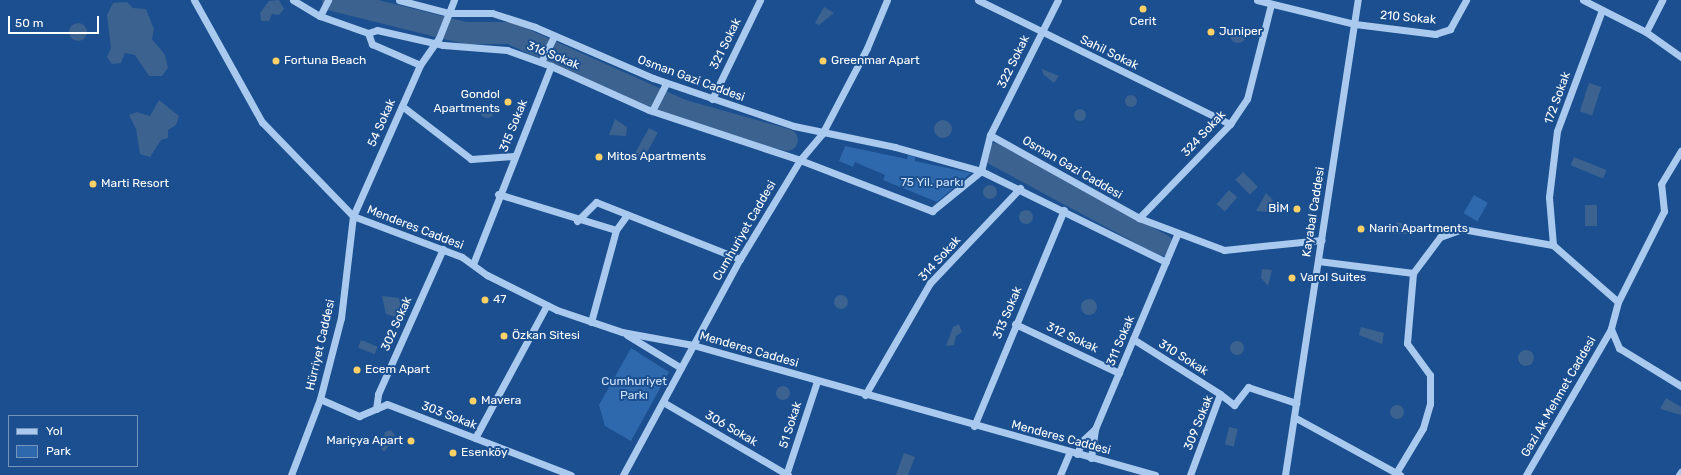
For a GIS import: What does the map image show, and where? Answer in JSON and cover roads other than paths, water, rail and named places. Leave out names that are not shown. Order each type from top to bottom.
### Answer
[{"type":"street","points":[[194,0],[262,122],[354,215]]},
{"type":"street","name":"316 Sokak","points":[[294,0],[368,34],[378,30],[437,41],[507,50],[542,60],[551,66],[653,108],[800,160]]},
{"type":"street","points":[[322,13],[328,0]]},
{"type":"street","name":"Osman Gazi Caddesi","points":[[399,0],[449,13],[492,13],[552,39],[712,99],[822,134],[895,147],[981,171],[1020,188],[1166,262]]},
{"type":"street","name":"54 Sokak","points":[[354,215],[420,65],[437,41],[447,21],[454,0]]},
{"type":"street","name":"321 Sokak","points":[[712,99],[760,0]]},
{"type":"street","name":"Cumhuriyet Caddesi","points":[[623,475],[740,259],[800,160],[822,134],[867,48],[887,0]]},
{"type":"street","name":"Sahil Sokak","points":[[978,0],[1230,124]]},
{"type":"street","name":"322 Sokak","points":[[990,135],[1058,0]]},
{"type":"street","points":[[1257,0],[1355,24]]},
{"type":"street","name":"Kayabal Caddesi","points":[[1285,475],[1358,0]]},
{"type":"street","name":"210 Sokak","points":[[1355,24],[1435,34],[1450,29],[1466,0]]},
{"type":"street","points":[[1583,0],[1646,32],[1681,57]]},
{"type":"street","points":[[1646,32],[1662,0]]},
{"type":"street","name":"324 Sokak","points":[[1139,218],[1230,124],[1247,99],[1270,4]]},
{"type":"street","name":"172 Sokak","points":[[1553,245],[1549,197],[1557,131],[1602,10]]},
{"type":"street","points":[[368,34],[372,44],[420,65]]},
{"type":"street","points":[[542,60],[552,39]]},
{"type":"street","name":"315 Sokak","points":[[472,264],[498,194],[551,66]]},
{"type":"street","points":[[653,108],[666,83]]},
{"type":"street","points":[[402,106],[471,159],[514,156]]},
{"type":"street","points":[[800,160],[932,211],[981,171],[990,135]]},
{"type":"street","name":"Osman Gazi Caddesi","points":[[990,135],[1139,218],[1177,235],[1224,250],[1321,240]]},
{"type":"street","points":[[1294,417],[1398,474],[1423,428],[1430,404],[1430,375],[1407,343],[1413,273],[1440,237],[1462,229],[1553,245],[1618,302],[1664,211],[1661,184],[1681,151]]},
{"type":"street","name":"314 Sokak","points":[[866,395],[930,283],[1020,188]]},
{"type":"street","points":[[498,194],[577,221],[616,230]]},
{"type":"street","points":[[577,221],[596,202],[740,259]]},
{"type":"street","name":"313 Sokak","points":[[974,426],[1015,324],[1064,210]]},
{"type":"street","name":"Menderes Caddesi","points":[[354,215],[444,249],[547,305],[591,322],[622,332],[693,345],[817,382],[1155,475]]},
{"type":"street","name":"Hürriyet Caddesi","points":[[291,475],[320,399],[340,318],[354,215]]},
{"type":"street","points":[[591,322],[616,230],[627,215]]},
{"type":"street","name":"311 Sokak","points":[[1096,428],[1177,235]]},
{"type":"street","name":"302 Sokak","points":[[376,409],[378,394],[444,249]]},
{"type":"street","points":[[1318,261],[1413,273]]},
{"type":"street","name":"Gazi Ak Mehmet Caddesi","points":[[1526,475],[1611,329],[1618,302]]},
{"type":"street","points":[[475,438],[547,305]]},
{"type":"street","name":"312 Sokak","points":[[1015,324],[1119,373]]},
{"type":"street","points":[[1611,329],[1619,348],[1681,386]]},
{"type":"street","points":[[622,332],[681,368]]},
{"type":"street","name":"310 Sokak","points":[[1133,340],[1220,394]]},
{"type":"street","name":"51 Sokak","points":[[787,475],[817,382]]},
{"type":"street","name":"309 Sokak","points":[[1190,475],[1220,394],[1234,405],[1248,387],[1296,403]]},
{"type":"street","name":"303 Sokak","points":[[320,399],[359,416],[387,404],[571,475]]},
{"type":"street","name":"306 Sokak","points":[[663,402],[787,475]]},
{"type":"street","points":[[1060,475],[1082,441],[1096,428]]},
{"type":"street","points":[[1091,458],[1096,428]]},
{"type":"waterway","points":[[333,0],[465,33],[510,33],[681,110],[787,140]]},
{"type":"waterway","points":[[994,154],[1162,245]]},
{"type":"place","name":"Cerit","points":[[1143,9]]},
{"type":"place","name":"Juniper","points":[[1211,32]]},
{"type":"place","name":"Fortuna Beach","points":[[276,61]]},
{"type":"place","name":"Greenmar Apart","points":[[823,61]]},
{"type":"place","name":"Gondol Apartments","points":[[508,102]]},
{"type":"place","name":"Mitos Apartments","points":[[599,157]]},
{"type":"place","name":"Marti Resort","points":[[93,184]]},
{"type":"place","name":"BİM","points":[[1297,209]]},
{"type":"place","name":"Narin Apartments","points":[[1361,229]]},
{"type":"place","name":"Varol Suites","points":[[1292,278]]},
{"type":"place","name":"47","points":[[485,300]]},
{"type":"place","name":"Özkan Sitesi","points":[[504,336]]},
{"type":"place","name":"Ecem Apart","points":[[357,370]]},
{"type":"place","name":"Mavera","points":[[473,401]]},
{"type":"place","name":"Mariçya Apart","points":[[411,441]]},
{"type":"place","name":"Esenköy","points":[[453,453]]},
{"type":"park label","name":"75 Yil. parkı","points":[[932,183]]},
{"type":"park label","name":"Cumhuriyet Parkı","points":[[634,389]]}]
